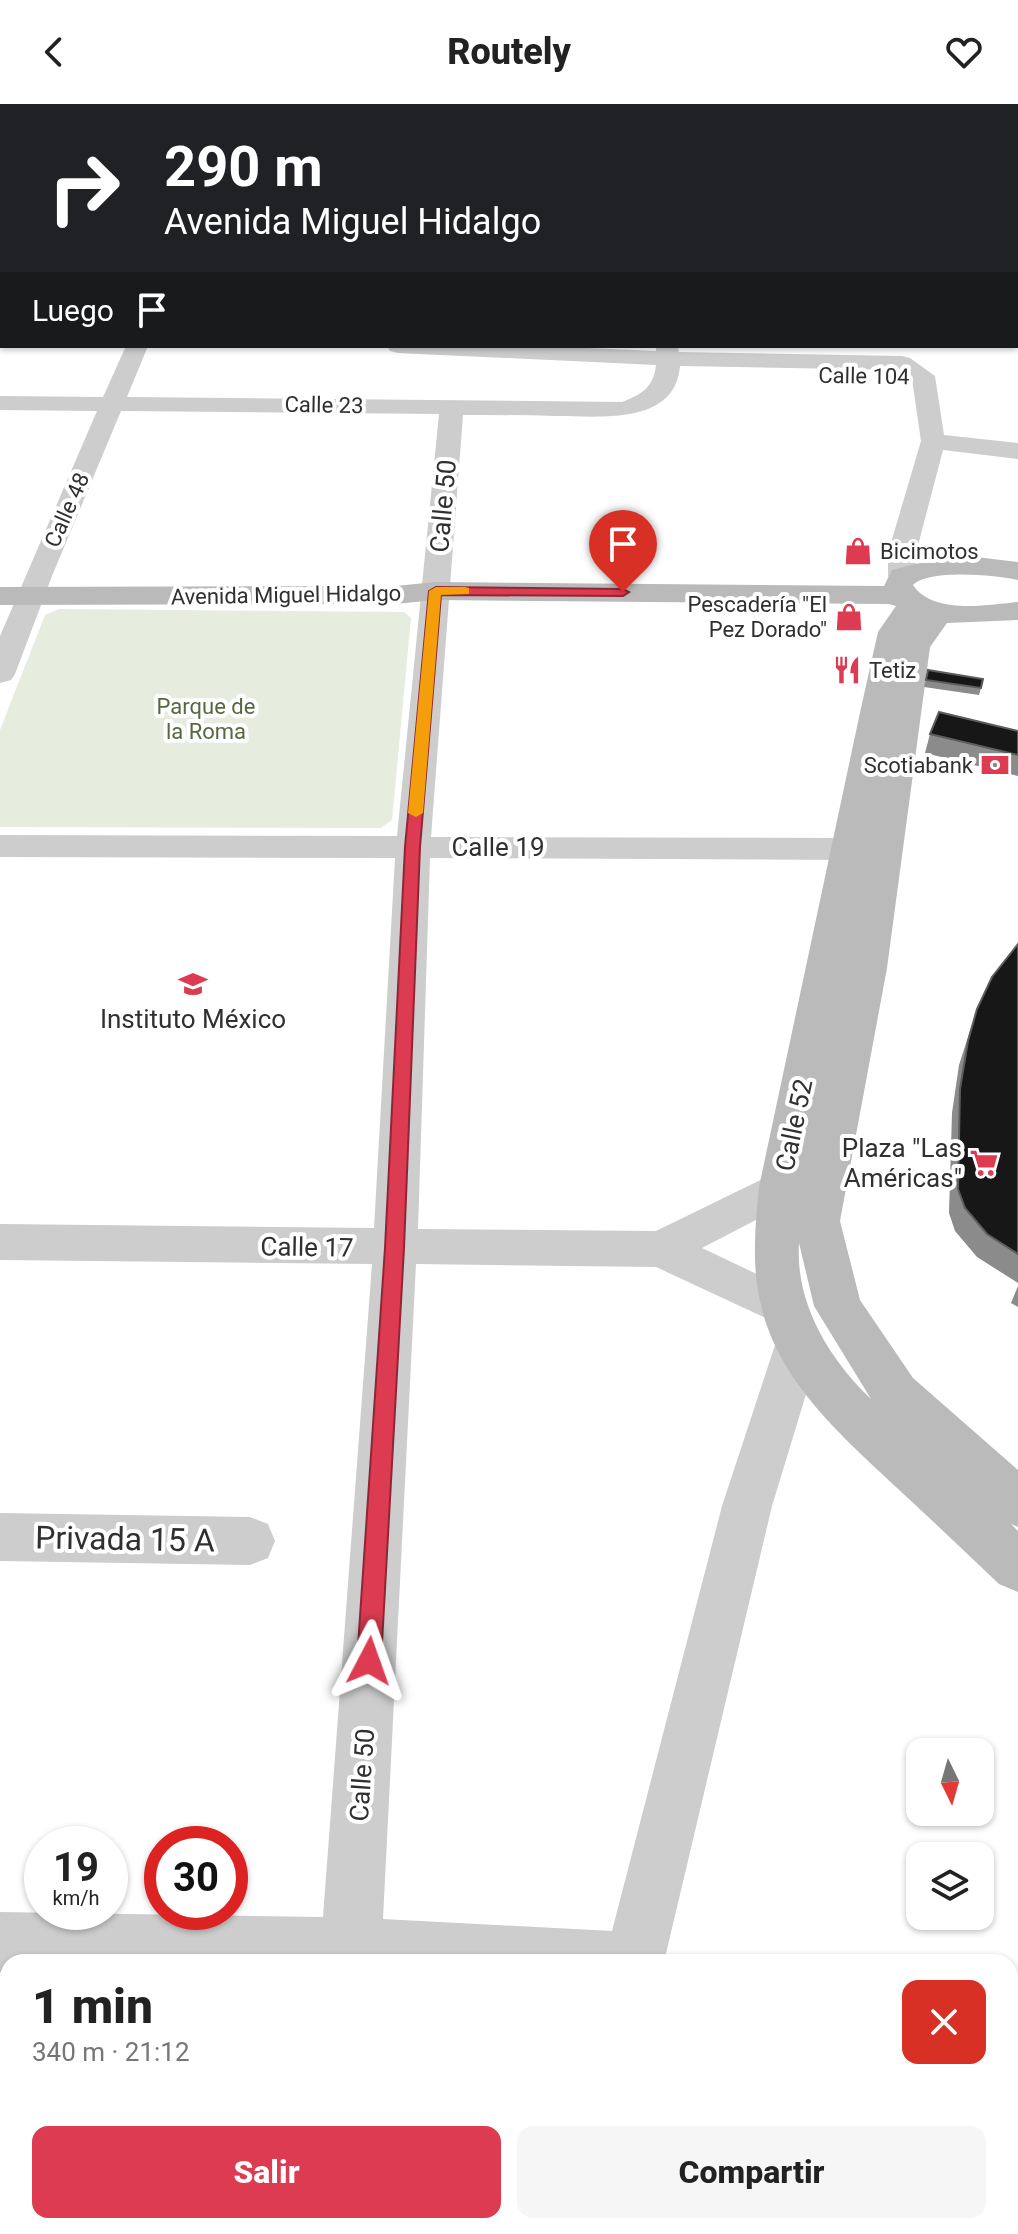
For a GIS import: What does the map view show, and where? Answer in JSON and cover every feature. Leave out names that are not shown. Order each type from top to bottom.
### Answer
[{"type":"street","name":"Calle 48","points":[[0,674],[22,591],[114,403],[136,348]]},
{"type":"street","points":[[475,348],[770,353]]},
{"type":"street","name":"Calle 23","points":[[0,403],[624,409],[647,402],[660,393],[668,353]]},
{"type":"street","name":"Calle 104","points":[[770,353],[797,373],[812,376],[923,376],[933,441]]},
{"type":"street","name":"Calle 50","points":[[351,1948],[395,1248],[413,847],[452,406]]},
{"type":"street","points":[[933,441],[1018,451]]},
{"type":"street","name":"Calle 52","points":[[933,441],[900,563],[918,598],[893,632],[891,711],[867,968],[817,1221],[838,1306],[895,1393],[1018,1503]]},
{"type":"street","points":[[906,541],[915,555],[942,569],[998,567],[1018,571]]},
{"type":"street","points":[[918,598],[942,569]]},
{"type":"street","name":"Avenida Miguel Hidalgo","points":[[0,579],[22,591],[395,595],[436,585],[918,598]]},
{"type":"street","points":[[918,598],[1012,613]]},
{"type":"street","name":"Calle 52","points":[[891,711],[851,849],[781,1187],[776,1250],[792,1327],[850,1411],[1018,1566]]},
{"type":"street","name":"Calle 19","points":[[0,846],[851,849]]},
{"type":"street","name":"Calle 17","points":[[0,1242],[661,1249],[781,1187]]},
{"type":"street","name":"Calle 17","points":[[661,1249],[792,1327]]},
{"type":"street","points":[[636,1954],[792,1327]]},
{"type":"street","name":"Privada 15 A","points":[[0,1537],[250,1541]]},
{"type":"street","points":[[0,1942],[351,1948],[472,1954]]},
{"type":"green space","name":"Parque de la Roma","points":[[59,609],[404,612],[411,618],[392,820],[381,828],[0,827],[0,730],[45,615]]},
{"type":"building","points":[[928,670],[983,679],[981,688],[926,680]]},
{"type":"building","points":[[939,712],[1018,731],[1018,755],[930,734]]},
{"type":"building","name":"Plaza \"Las Américas\"","points":[[1018,944],[1018,1254],[987,1234],[965,1208],[958,1189],[960,1089],[968,1041],[977,1009],[992,977]]},
{"type":"slow traffic","points":[[416,813],[436,591],[465,591]]},
{"type":"place","name":"Bicimotos","points":[[858,551]]},
{"type":"place","name":"Pescadería \"El Pez Dorado\"","points":[[849,617]]},
{"type":"place","name":"Tetiz","points":[[847,670]]},
{"type":"place","name":"Scotiabank","points":[[995,765]]},
{"type":"place","name":"Instituto México","points":[[193,984]]},
{"type":"place","name":"Plaza \"Las Américas\"","points":[[984,1163]]},
{"type":"route","points":[[369,1661],[395,1248],[413,847],[436,591],[623,592]]}]
